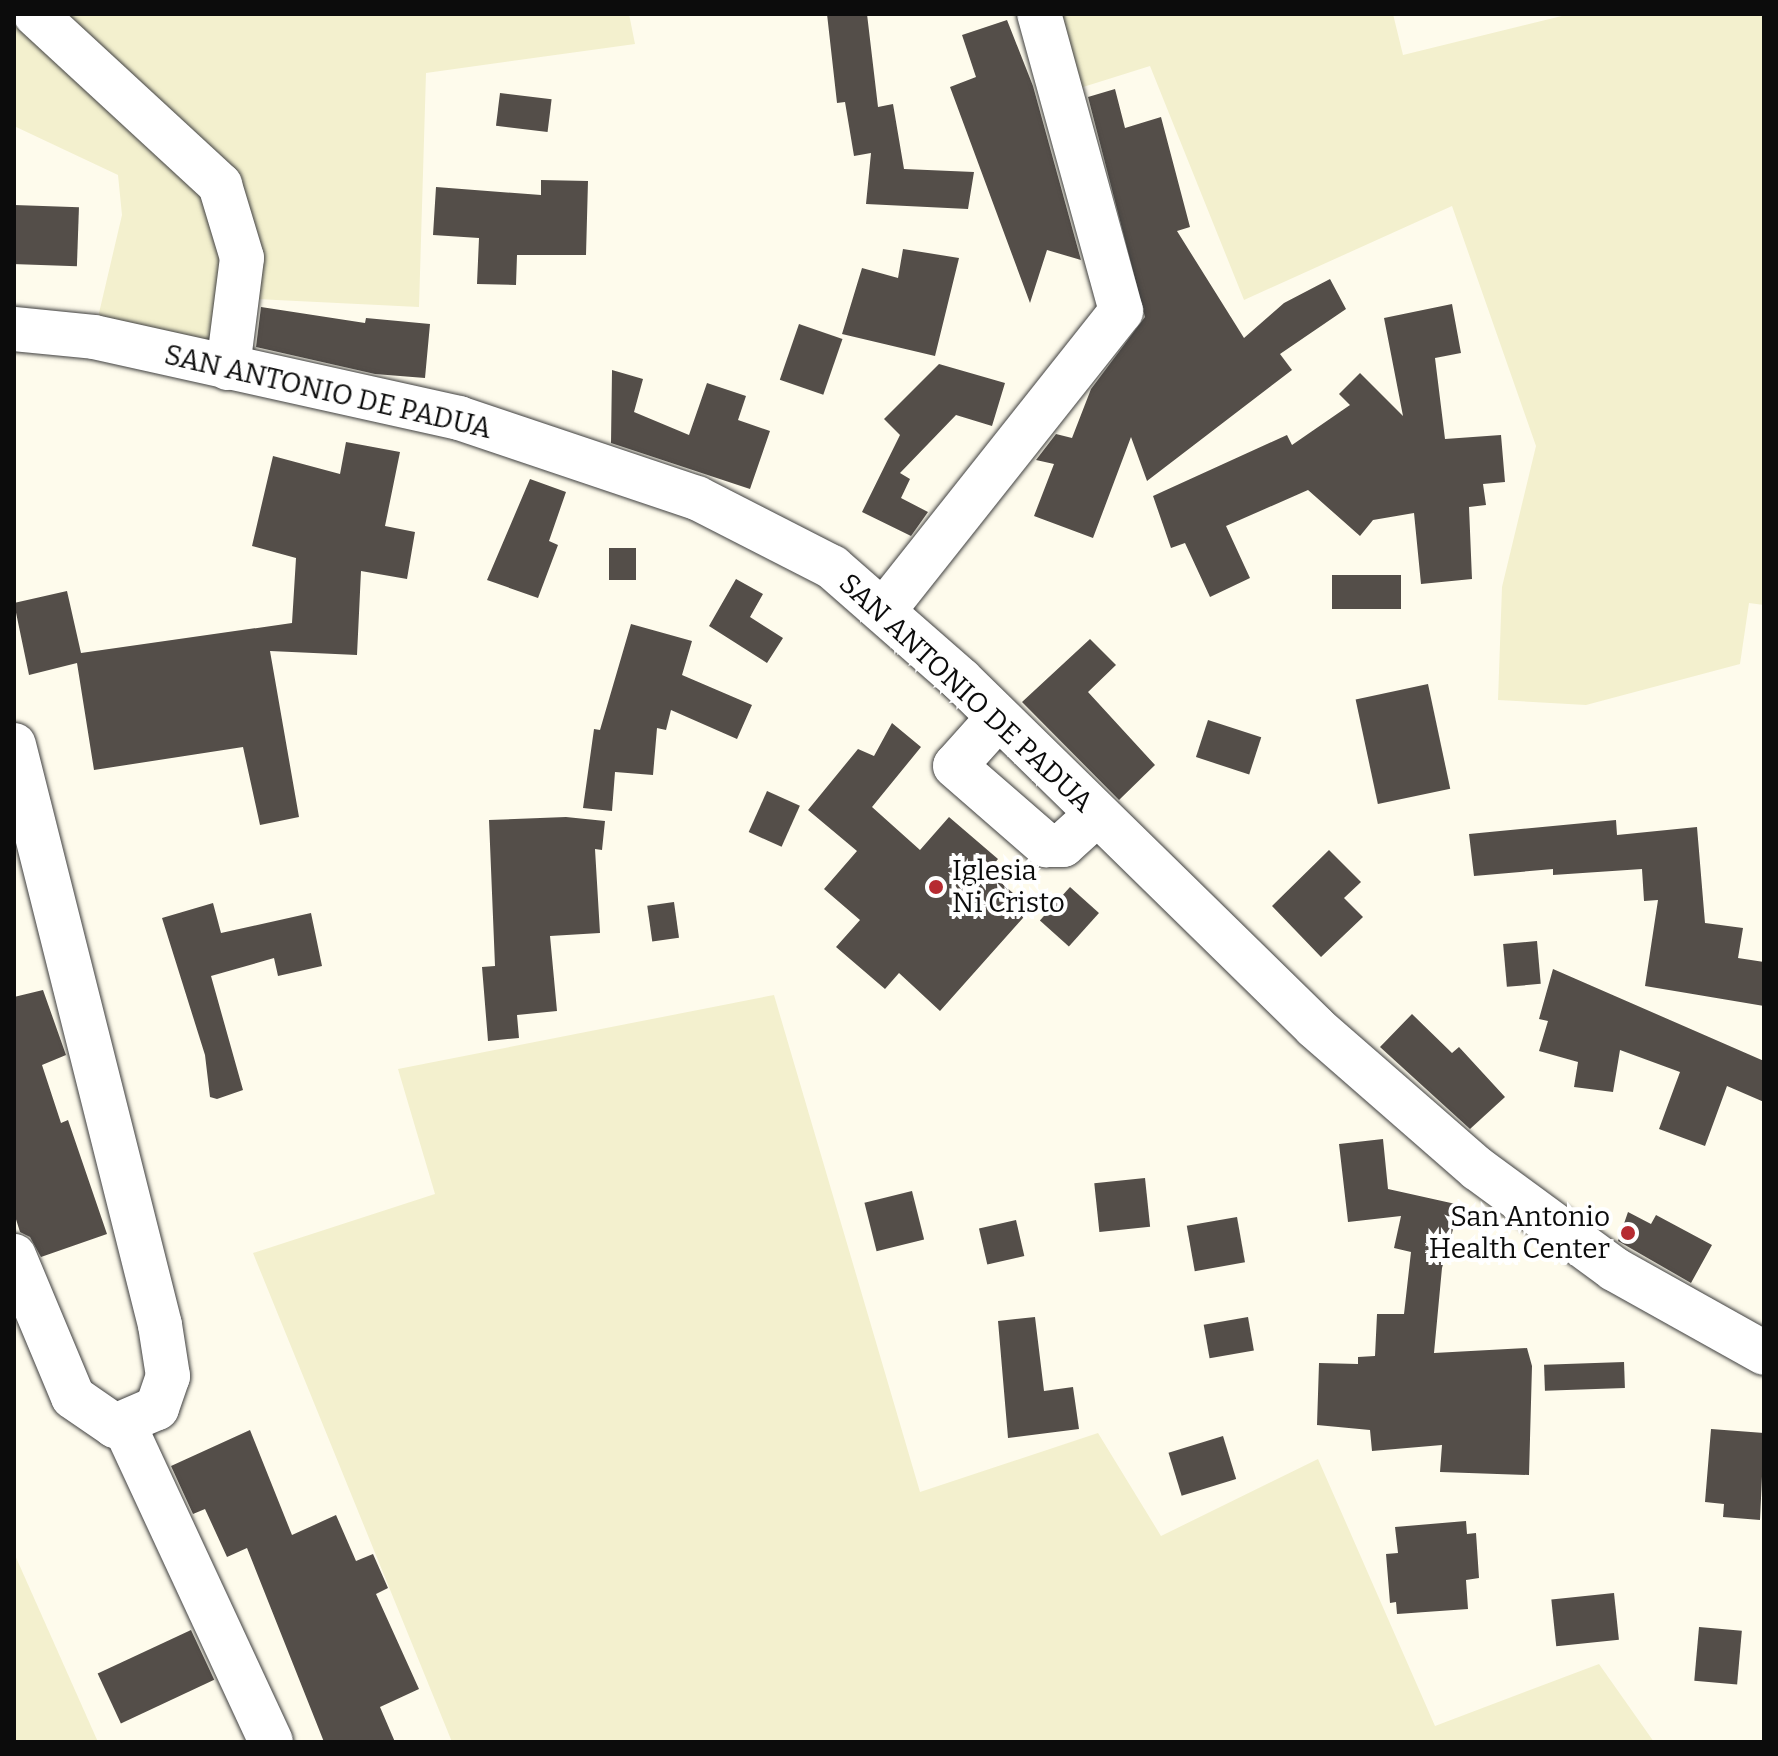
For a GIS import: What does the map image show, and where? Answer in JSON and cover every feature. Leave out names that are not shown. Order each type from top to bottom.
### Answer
[{"type":"street","points":[[35,14],[220,185],[242,258],[228,368]]},
{"type":"street","points":[[885,609],[1121,311],[1039,14]]},
{"type":"street","name":"SAN ANTONIO DE PADUA","points":[[14,329],[94,337],[459,418],[697,498],[832,567],[885,609],[1315,1027],[1478,1169],[1614,1269],[1764,1353]]},
{"type":"street","points":[[998,718],[955,766],[1046,845],[1063,845],[1096,815]]},
{"type":"street","points":[[14,745],[160,1325],[168,1376],[157,1408],[124,1425],[102,1420],[73,1397],[14,1256]]},
{"type":"street","points":[[124,1425],[271,1742]]},
{"type":"shaded area","points":[[14,14],[629,14],[635,44],[426,73],[419,307],[256,299],[243,361],[96,326],[122,215],[118,175],[14,126]]},
{"type":"shaded area","points":[[1041,14],[1393,14],[1403,55],[1570,14],[1764,14],[1764,605],[1749,603],[1740,664],[1586,705],[1498,700],[1502,587],[1536,446],[1452,206],[1244,300],[1150,66],[1064,93]]},
{"type":"shaded area","points":[[774,995],[920,1492],[1098,1433],[1161,1536],[1318,1459],[1435,1726],[1599,1664],[1654,1742],[452,1742],[253,1253],[435,1194],[398,1069]]},
{"type":"shaded area","points":[[14,1553],[98,1742],[14,1742]]},
{"type":"building","points":[[827,14],[867,14],[878,107],[893,104],[904,169],[974,172],[968,209],[866,204],[871,153],[854,156],[845,102],[837,103]]},
{"type":"building","points":[[1007,20],[1033,86],[1081,260],[1047,250],[1030,303],[950,87],[976,77],[962,35]]},
{"type":"building","points":[[1115,89],[1125,128],[1161,117],[1190,227],[1177,231],[1244,338],[1284,303],[1330,279],[1346,309],[1280,354],[1292,370],[1147,481],[1131,437],[1093,538],[1034,516],[1054,464],[1036,460],[1056,434],[1072,438],[1091,389],[1145,317],[1088,97]]},
{"type":"building","points":[[500,93],[552,99],[548,132],[496,126]]},
{"type":"building","points":[[541,180],[588,181],[586,255],[517,255],[516,285],[477,284],[479,238],[433,235],[436,187],[541,195]]},
{"type":"building","points":[[14,205],[79,207],[77,266],[14,264]]},
{"type":"building","points":[[903,249],[959,258],[935,356],[842,334],[862,268],[898,278]]},
{"type":"building","points":[[1452,304],[1461,353],[1435,358],[1445,439],[1501,435],[1505,482],[1483,484],[1486,505],[1469,507],[1472,579],[1421,584],[1414,513],[1373,520],[1360,536],[1308,490],[1226,526],[1250,578],[1210,597],[1185,543],[1171,548],[1153,496],[1287,435],[1292,445],[1350,405],[1339,394],[1360,373],[1403,416],[1384,318]]},
{"type":"building","points":[[261,307],[365,323],[366,318],[430,324],[425,378],[375,374],[256,347]]},
{"type":"building","points":[[799,324],[842,339],[823,395],[780,380]]},
{"type":"building","points":[[939,364],[1005,383],[992,426],[956,415],[900,473],[910,479],[901,498],[928,512],[911,536],[862,512],[900,435],[884,419]]},
{"type":"building","points":[[612,370],[643,379],[634,412],[689,435],[707,383],[746,396],[738,420],[770,431],[750,489],[611,443]]},
{"type":"building","points":[[346,442],[400,452],[385,526],[415,532],[407,579],[361,571],[357,655],[270,651],[299,817],[260,825],[243,747],[94,770],[77,663],[29,675],[14,603],[67,591],[81,653],[292,623],[296,558],[252,546],[273,456],[340,474]]},
{"type":"building","points":[[530,479],[566,492],[549,541],[558,545],[538,598],[487,580]]},
{"type":"building","points":[[609,548],[636,548],[636,580],[609,580]]},
{"type":"building","points":[[1332,575],[1401,575],[1401,609],[1332,609]]},
{"type":"building","points":[[736,579],[763,594],[750,617],[783,638],[767,663],[709,626]]},
{"type":"building","points":[[631,624],[692,641],[682,675],[752,705],[737,739],[671,710],[666,730],[657,728],[653,775],[615,772],[612,811],[583,808],[594,729],[600,730]]},
{"type":"building","points":[[1090,639],[1116,665],[1088,692],[1155,765],[1119,800],[1022,702]]},
{"type":"building","points":[[1428,684],[1450,789],[1378,804],[1356,699]]},
{"type":"building","points":[[1208,720],[1261,737],[1249,774],[1196,757]]},
{"type":"building","points":[[892,723],[921,747],[872,807],[920,850],[949,817],[998,859],[988,871],[1031,909],[940,1011],[899,973],[885,989],[836,947],[860,920],[824,889],[857,851],[808,810],[858,749],[874,756]]},
{"type":"building","points":[[767,791],[800,806],[782,847],[749,832]]},
{"type":"building","points":[[566,817],[605,821],[602,850],[595,849],[600,933],[550,936],[557,1011],[517,1015],[519,1038],[488,1041],[482,967],[495,966],[489,820]]},
{"type":"building","points":[[1616,820],[1617,835],[1697,827],[1705,923],[1743,928],[1738,958],[1764,962],[1764,1006],[1645,986],[1658,900],[1644,901],[1642,869],[1553,875],[1553,869],[1474,876],[1469,834]]},
{"type":"building","points":[[1329,850],[1361,882],[1344,898],[1363,917],[1321,957],[1272,906]]},
{"type":"building","points":[[1070,887],[1099,913],[1069,947],[1040,920]]},
{"type":"building","points":[[674,902],[679,938],[652,941],[647,906]]},
{"type":"building","points":[[213,903],[221,933],[311,913],[322,966],[278,976],[274,958],[211,976],[243,1090],[217,1099],[210,1097],[205,1055],[162,918]]},
{"type":"building","points":[[1537,941],[1541,984],[1507,987],[1503,944]]},
{"type":"building","points":[[1553,969],[1764,1061],[1764,1102],[1727,1086],[1705,1146],[1659,1129],[1680,1072],[1620,1050],[1613,1092],[1574,1087],[1578,1062],[1539,1051],[1548,1021],[1539,1019]]},
{"type":"building","points":[[43,990],[66,1055],[42,1065],[61,1123],[68,1120],[107,1234],[41,1257],[30,1237],[20,1232],[14,1213],[14,997]]},
{"type":"building","points":[[1412,1014],[1452,1053],[1459,1047],[1505,1097],[1470,1129],[1380,1047]]},
{"type":"building","points":[[1383,1139],[1388,1189],[1460,1205],[1442,1268],[1434,1353],[1527,1348],[1532,1366],[1529,1475],[1440,1472],[1442,1445],[1372,1451],[1370,1430],[1317,1425],[1319,1363],[1358,1364],[1358,1357],[1375,1356],[1377,1314],[1404,1314],[1411,1252],[1394,1248],[1401,1216],[1348,1222],[1339,1144]]},
{"type":"building","points":[[1145,1178],[1150,1227],[1099,1232],[1094,1183]]},
{"type":"building","points":[[912,1191],[924,1240],[877,1251],[864,1203]]},
{"type":"building","points":[[1628,1212],[1651,1224],[1656,1215],[1712,1245],[1691,1283],[1618,1241]]},
{"type":"building","points":[[1237,1217],[1245,1262],[1195,1271],[1187,1226]]},
{"type":"building","points":[[1016,1220],[1024,1256],[987,1265],[979,1229]]},
{"type":"building","points":[[1035,1317],[1044,1391],[1073,1387],[1079,1429],[1008,1438],[998,1321]]},
{"type":"building","points":[[1248,1317],[1254,1350],[1210,1358],[1204,1325]]},
{"type":"building","points":[[1624,1362],[1625,1388],[1545,1391],[1544,1365]]},
{"type":"building","points":[[1711,1429],[1764,1433],[1760,1520],[1723,1517],[1724,1504],[1705,1502]]},
{"type":"building","points":[[250,1430],[292,1535],[336,1515],[356,1561],[373,1554],[388,1588],[376,1594],[419,1689],[380,1707],[395,1742],[324,1742],[247,1548],[227,1557],[205,1509],[193,1514],[171,1466]]},
{"type":"building","points":[[1223,1436],[1236,1479],[1182,1496],[1168,1453]]},
{"type":"building","points":[[1466,1521],[1467,1534],[1476,1533],[1479,1578],[1466,1580],[1468,1609],[1397,1614],[1396,1602],[1390,1603],[1386,1554],[1398,1553],[1395,1527]]},
{"type":"building","points":[[1614,1593],[1619,1640],[1556,1646],[1551,1600]]},
{"type":"building","points":[[1699,1627],[1742,1631],[1737,1685],[1694,1681]]},
{"type":"building","points":[[191,1630],[214,1680],[121,1723],[98,1674]]},
{"type":"place","name":"Iglesia Ni Cristo","points":[[936,887]]},
{"type":"place","name":"San Antonio Health Center","points":[[1628,1233]]}]
